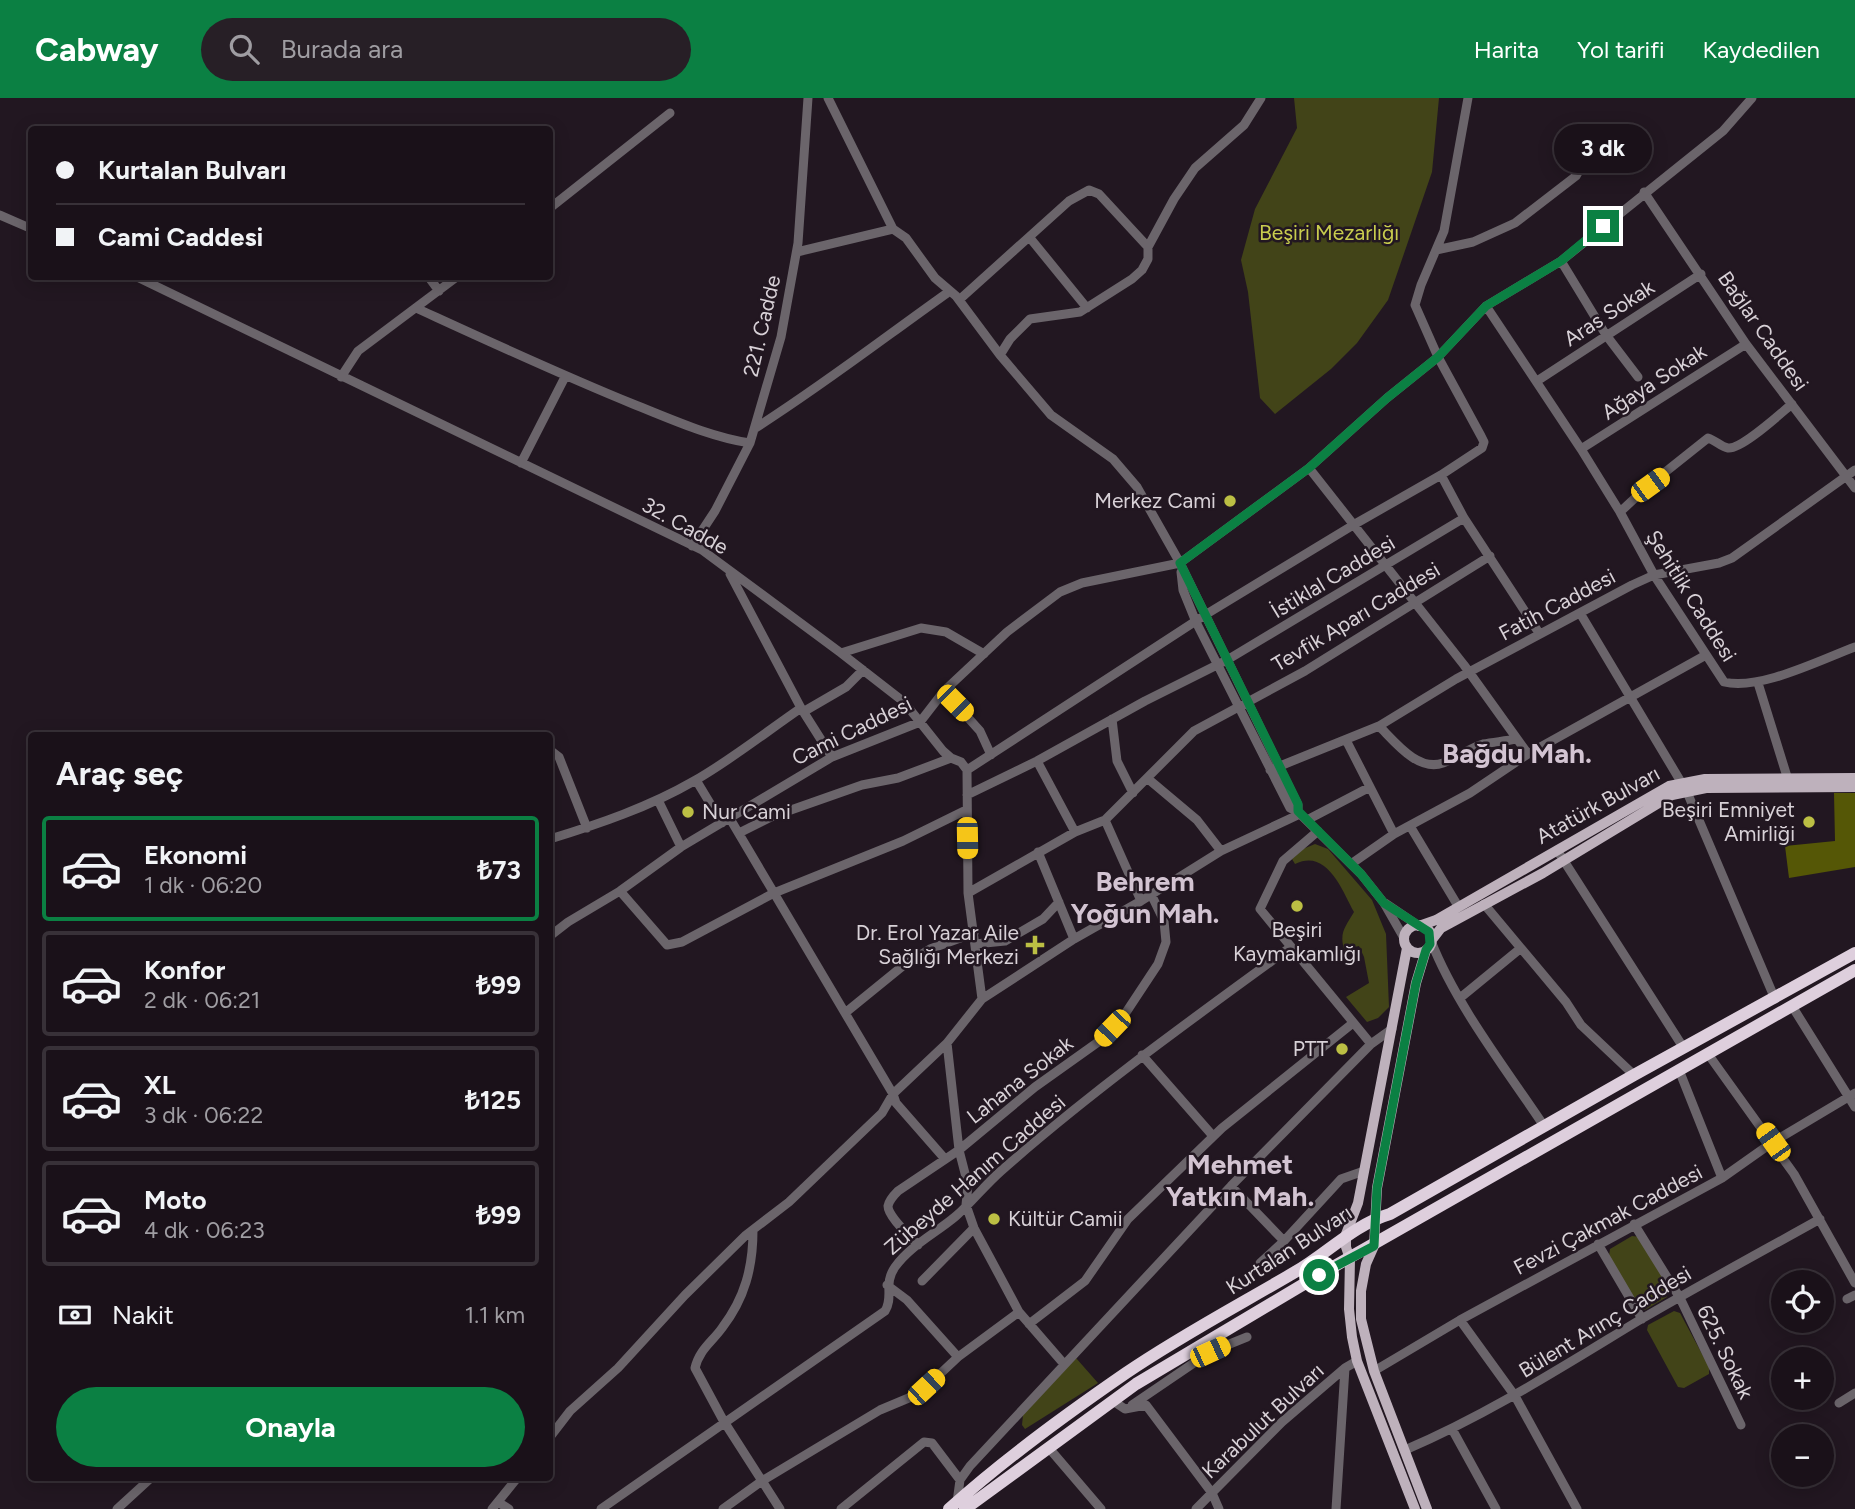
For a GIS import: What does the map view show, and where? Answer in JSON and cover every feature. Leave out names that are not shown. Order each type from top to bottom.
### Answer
[{"type":"highway","name":"Kurtalan Bulvarı","points":[[957,1507],[986,1476],[1128,1372],[1310,1263],[1346,1234],[1377,1217],[1390,1214],[1855,953]]},
{"type":"highway","name":"Kurtalan Bulvarı","points":[[957,1507],[1136,1384],[1855,970]]},
{"type":"main road","name":"Atatürk Bulvarı","points":[[1790,783],[1855,778]]},
{"type":"main road","name":"Atatürk Bulvarı","points":[[1429,945],[1441,928],[1484,904],[1669,786],[1683,788],[1705,779],[1855,787]]},
{"type":"main road","name":"Atatürk Bulvarı","points":[[1419,926],[1560,856]]},
{"type":"main road","points":[[1415,1509],[1357,1361],[1349,1309],[1350,1259],[1346,1234],[1358,1203],[1392,1029],[1405,943],[1410,928],[1419,926],[1429,932],[1429,945],[1416,983],[1377,1188],[1374,1246],[1366,1264],[1361,1291],[1361,1319],[1374,1371],[1427,1509]]},
{"type":"main road","points":[[1405,943],[1418,953],[1429,945]]},
{"type":"street","name":"221. Cadde","points":[[692,546],[715,511],[750,443],[781,337],[797,252],[808,98]]},
{"type":"street","points":[[828,98],[893,229],[906,238],[935,278],[959,300],[1000,355],[1051,415],[1113,459],[1138,487],[1180,563],[1205,615],[1223,662],[1275,768],[1298,804],[1301,815],[1351,864],[1384,903],[1405,943]]},
{"type":"street","points":[[1000,355],[1010,339],[1030,319],[1080,312],[1142,270],[1148,260],[1148,247],[1174,199],[1195,169],[1244,125],[1261,98]]},
{"type":"street","points":[[982,999],[968,893],[967,770],[1205,615],[1482,448],[1483,442],[1438,357],[1415,305],[1444,231],[1468,98]]},
{"type":"street","name":"Cami Caddesi","points":[[553,934],[620,891],[681,847],[832,757],[919,722],[944,691],[1007,632],[1060,592],[1082,583],[1180,563],[1309,468],[1387,398],[1438,357],[1486,306],[1561,261],[1723,131],[1752,98]]},
{"type":"street","points":[[553,206],[670,113]]},
{"type":"street","points":[[1436,250],[1473,242],[1515,223],[1576,176],[1590,150]]},
{"type":"street","points":[[959,300],[1069,201],[1090,190],[1099,194],[1148,247]]},
{"type":"street","name":"Bağlar Caddesi","points":[[1644,192],[1746,344],[1792,404],[1851,473],[1855,488]]},
{"type":"street","points":[[0,215],[28,227]]},
{"type":"street","points":[[797,252],[893,229]]},
{"type":"street","points":[[1030,238],[1087,308]]},
{"type":"street","points":[[1561,261],[1606,335],[1638,377]]},
{"type":"street","name":"Aras Sokak","points":[[1537,381],[1701,274]]},
{"type":"street","name":"32. Cadde","points":[[143,280],[692,546],[727,569],[904,702],[951,758],[961,762],[967,770]]},
{"type":"street","points":[[431,280],[439,291]]},
{"type":"street","points":[[341,377],[358,351],[453,280]]},
{"type":"street","points":[[754,429],[806,396],[950,291]]},
{"type":"street","name":"Şehitlik Caddesi","points":[[1486,306],[1581,449],[1620,512],[1654,575],[1724,682],[1735,685],[1758,683],[1855,647]]},
{"type":"street","points":[[416,308],[565,377],[726,439],[750,443]]},
{"type":"street","name":"Ağaya Sokak","points":[[1581,449],[1746,344]]},
{"type":"street","points":[[521,463],[565,377]]},
{"type":"street","points":[[1620,512],[1708,438],[1726,448],[1734,448],[1792,404]]},
{"type":"street","points":[[1309,468],[1415,601],[1528,754]]},
{"type":"street","name":"Fatih Caddesi","points":[[1275,768],[1379,726],[1456,678],[1654,575],[1719,563],[1732,558],[1851,473]]},
{"type":"street","points":[[1441,475],[1464,518],[1539,633]]},
{"type":"street","name":"İstiklal Caddesi","points":[[967,795],[1037,761],[1223,662],[1464,518]]},
{"type":"street","name":"Tevfik Aparı Caddesi","points":[[1105,820],[1194,731],[1305,671],[1490,556]]},
{"type":"street","points":[[1180,563],[1183,590],[1196,622],[1223,662]]},
{"type":"street","points":[[727,569],[802,710],[832,757]]},
{"type":"street","points":[[1580,613],[1683,788],[1775,999]]},
{"type":"street","points":[[841,653],[921,628],[946,632],[984,654]]},
{"type":"street","points":[[1351,864],[1394,834],[1470,793],[1528,754],[1706,655]]},
{"type":"street","points":[[553,838],[658,800],[695,780],[802,710],[846,687],[863,670]]},
{"type":"street","points":[[1758,683],[1790,783]]},
{"type":"street","points":[[944,691],[980,731],[991,755]]},
{"type":"street","points":[[1112,719],[1116,761],[1133,793]]},
{"type":"street","points":[[1379,726],[1409,754],[1430,765],[1443,763],[1484,744],[1516,739]]},
{"type":"street","points":[[1346,740],[1394,834]]},
{"type":"street","points":[[553,752],[559,757],[587,828]]},
{"type":"street","points":[[739,833],[771,817],[862,785],[898,778],[951,758]]},
{"type":"street","points":[[1037,761],[1075,832]]},
{"type":"street","points":[[1147,778],[1197,820],[1221,851]]},
{"type":"street","points":[[695,780],[725,820],[739,833],[896,1103],[945,1159]]},
{"type":"street","points":[[553,1433],[570,1411],[618,1368],[685,1295],[753,1230],[789,1202],[882,1113],[893,1094],[947,1043],[982,999],[1074,939],[1221,851],[1370,787]]},
{"type":"street","points":[[658,800],[681,847]]},
{"type":"street","points":[[620,891],[667,945],[682,942],[774,892],[903,841],[966,810]]},
{"type":"street","points":[[968,893],[1075,832],[1105,820],[1141,901]]},
{"type":"street","points":[[1410,826],[1458,906]]},
{"type":"street","points":[[1318,831],[1283,861],[1260,909],[1371,1044]]},
{"type":"street","points":[[1038,852],[1074,939]]},
{"type":"street","points":[[1560,856],[1683,1048]]},
{"type":"street","name":"Lahana Sokak","points":[[918,1245],[890,1214],[888,1206],[898,1191],[959,1150],[1035,1087],[1101,1040],[1123,1017],[1158,964],[1166,942],[1164,922],[1151,894]]},
{"type":"street","points":[[975,944],[1005,941],[1042,919],[1059,902]]},
{"type":"street","points":[[1384,903],[1419,926]]},
{"type":"street","points":[[1484,904],[1566,1002],[1581,1025],[1634,1075]]},
{"type":"street","points":[[845,1013],[904,965],[930,948],[974,933]]},
{"type":"street","points":[[1429,945],[1460,998],[1544,1126]]},
{"type":"street","name":"Zübeyde Hanım Caddesi","points":[[601,1509],[885,1311],[888,1306],[888,1276],[897,1263],[955,1217],[1000,1172],[1142,1055],[1291,947]]},
{"type":"street","points":[[1460,998],[1521,948]]},
{"type":"street","points":[[1792,1006],[1852,1095],[1855,1107]]},
{"type":"street","points":[[1030,1324],[1085,1281],[1128,1219],[1213,1136],[1353,1023]]},
{"type":"street","points":[[957,1507],[960,1480],[970,1466],[1231,1186],[1371,1044],[1392,1029]]},
{"type":"street","points":[[947,1043],[959,1150],[968,1185],[966,1205],[974,1228],[1019,1312],[1064,1364]]},
{"type":"street","points":[[1708,1054],[1773,1142],[1855,1283]]},
{"type":"street","points":[[1142,1055],[1213,1136]]},
{"type":"street","points":[[1679,1070],[1722,1178]]},
{"type":"street","name":"Fevzi Çakmak Caddesi","points":[[1374,1371],[1460,1320],[1722,1178],[1773,1142],[1852,1095]]},
{"type":"street","points":[[1259,1264],[1341,1179],[1364,1171]]},
{"type":"street","points":[[1231,1186],[1284,1241]]},
{"type":"street","name":"Bülent Arınç Caddesi","points":[[1405,1450],[1515,1396],[1642,1319],[1820,1219]]},
{"type":"street","name":"625. Sokak","points":[[1634,1224],[1680,1298],[1741,1425]]},
{"type":"street","points":[[922,1281],[974,1228]]},
{"type":"street","points":[[753,1230],[753,1256],[748,1280],[738,1305],[698,1357],[695,1368],[725,1423],[780,1509]]},
{"type":"street","points":[[1598,1244],[1642,1319]]},
{"type":"street","points":[[887,1285],[907,1300],[958,1357]]},
{"type":"street","points":[[723,1509],[880,1410],[911,1397],[926,1387],[958,1357],[1019,1312]]},
{"type":"street","points":[[1460,1320],[1515,1396],[1577,1509]]},
{"type":"street","points":[[1125,1409],[1210,1352],[1247,1337]]},
{"type":"street","name":"Karabulut Bulvarı","points":[[1196,1509],[1282,1422],[1345,1368],[1357,1361]]},
{"type":"street","points":[[1336,1509],[1345,1368]]},
{"type":"street","points":[[1839,1403],[1855,1394]]},
{"type":"street","points":[[1114,1401],[1125,1409],[1146,1405],[1212,1493],[1219,1509]]},
{"type":"street","points":[[1452,1429],[1496,1509]]},
{"type":"street","points":[[841,1509],[924,1441],[932,1443],[960,1480]]},
{"type":"street","points":[[1048,1447],[1101,1509]]},
{"type":"street","points":[[117,1509],[148,1481]]},
{"type":"street","points":[[509,1509],[495,1506],[515,1481]]},
{"type":"green space","name":"Beşiri Mezarlığı","points":[[1294,98],[1439,98],[1432,172],[1388,300],[1357,343],[1331,369],[1275,414],[1260,398],[1248,292],[1241,260],[1255,209],[1297,128]]},
{"type":"green space","points":[[1315,844],[1328,849],[1372,900],[1386,934],[1389,1007],[1378,1018],[1367,1022],[1346,997],[1369,983],[1359,946],[1344,949],[1344,929],[1354,912],[1325,866],[1306,861],[1295,864],[1292,859],[1303,849]]},
{"type":"green space","points":[[1632,1236],[1641,1237],[1669,1287],[1667,1297],[1645,1310],[1640,1309],[1609,1256],[1610,1249]]},
{"type":"green space","points":[[1674,1311],[1680,1313],[1709,1367],[1709,1374],[1684,1388],[1678,1387],[1647,1330],[1648,1325]]},
{"type":"green space","points":[[1076,1358],[1098,1383],[1025,1429],[1022,1425],[1023,1415]]},
{"type":"shaded area","points":[[1834,793],[1855,793],[1855,867],[1789,878],[1785,846],[1835,841]]},
{"type":"place","name":"Merkez Cami","points":[[1230,501]]},
{"type":"place","name":"Nur Cami","points":[[688,812]]},
{"type":"place","name":"Beşiri Emniyet Amirliği","points":[[1809,822]]},
{"type":"place","name":"Beşiri Kaymakamlığı","points":[[1297,906]]},
{"type":"place","name":"Dr. Erol Yazar Aile Sağlığı Merkezi","points":[[1035,945]]},
{"type":"place","name":"PTT","points":[[1342,1049]]},
{"type":"place","name":"Kültür Camii","points":[[994,1219]]},
{"type":"district","name":"Bağdu Mah.","points":[[1517,753]]},
{"type":"district","name":"Behrem Yoğun Mah.","points":[[1145,897]]},
{"type":"district","name":"Mehmet Yatkın Mah.","points":[[1240,1180]]},
{"type":"route","points":[[1319,1275],[1374,1246],[1377,1188],[1416,983],[1431,936],[1427,929],[1384,903],[1361,874],[1298,811],[1298,804],[1180,563],[1309,468],[1387,398],[1438,357],[1486,306],[1561,261],[1603,226]]}]
